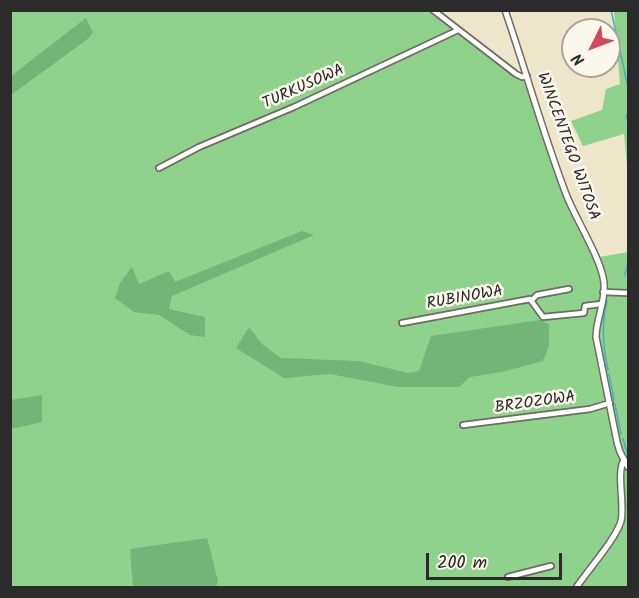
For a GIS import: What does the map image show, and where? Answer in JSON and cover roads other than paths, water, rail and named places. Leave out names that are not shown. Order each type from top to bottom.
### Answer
[{"type":"street","points":[[433,10],[516,74],[522,77],[527,76]]},
{"type":"street","name":"WINCENTEGO WITOSA","points":[[505,10],[559,174],[575,216],[602,274],[603,292],[596,337],[617,442],[628,467]]},
{"type":"street","name":"TURKUSOWA","points":[[159,168],[199,147],[458,30]]},
{"type":"street","name":"RUBINOWA","points":[[402,322],[531,301],[537,295],[569,289]]},
{"type":"street","points":[[603,292],[628,293],[628,301]]},
{"type":"street","points":[[531,301],[543,317],[584,313],[585,306],[601,304]]},
{"type":"street","name":"BRZOZOWA","points":[[463,425],[590,409],[610,403]]},
{"type":"street","points":[[576,588],[620,525],[621,468],[624,460]]},
{"type":"street","points":[[508,577],[551,566]]},
{"type":"waterway","points":[[611,10],[628,87],[628,105]]},
{"type":"waterway","points":[[628,112],[626,117],[628,120]]},
{"type":"waterway","points":[[625,275],[628,262]]},
{"type":"waterway","points":[[607,301],[603,336],[608,370]]},
{"type":"waterway","points":[[609,374],[614,400]]},
{"type":"waterway","points":[[615,404],[621,434]]},
{"type":"waterway","points":[[623,439],[628,455]]}]
